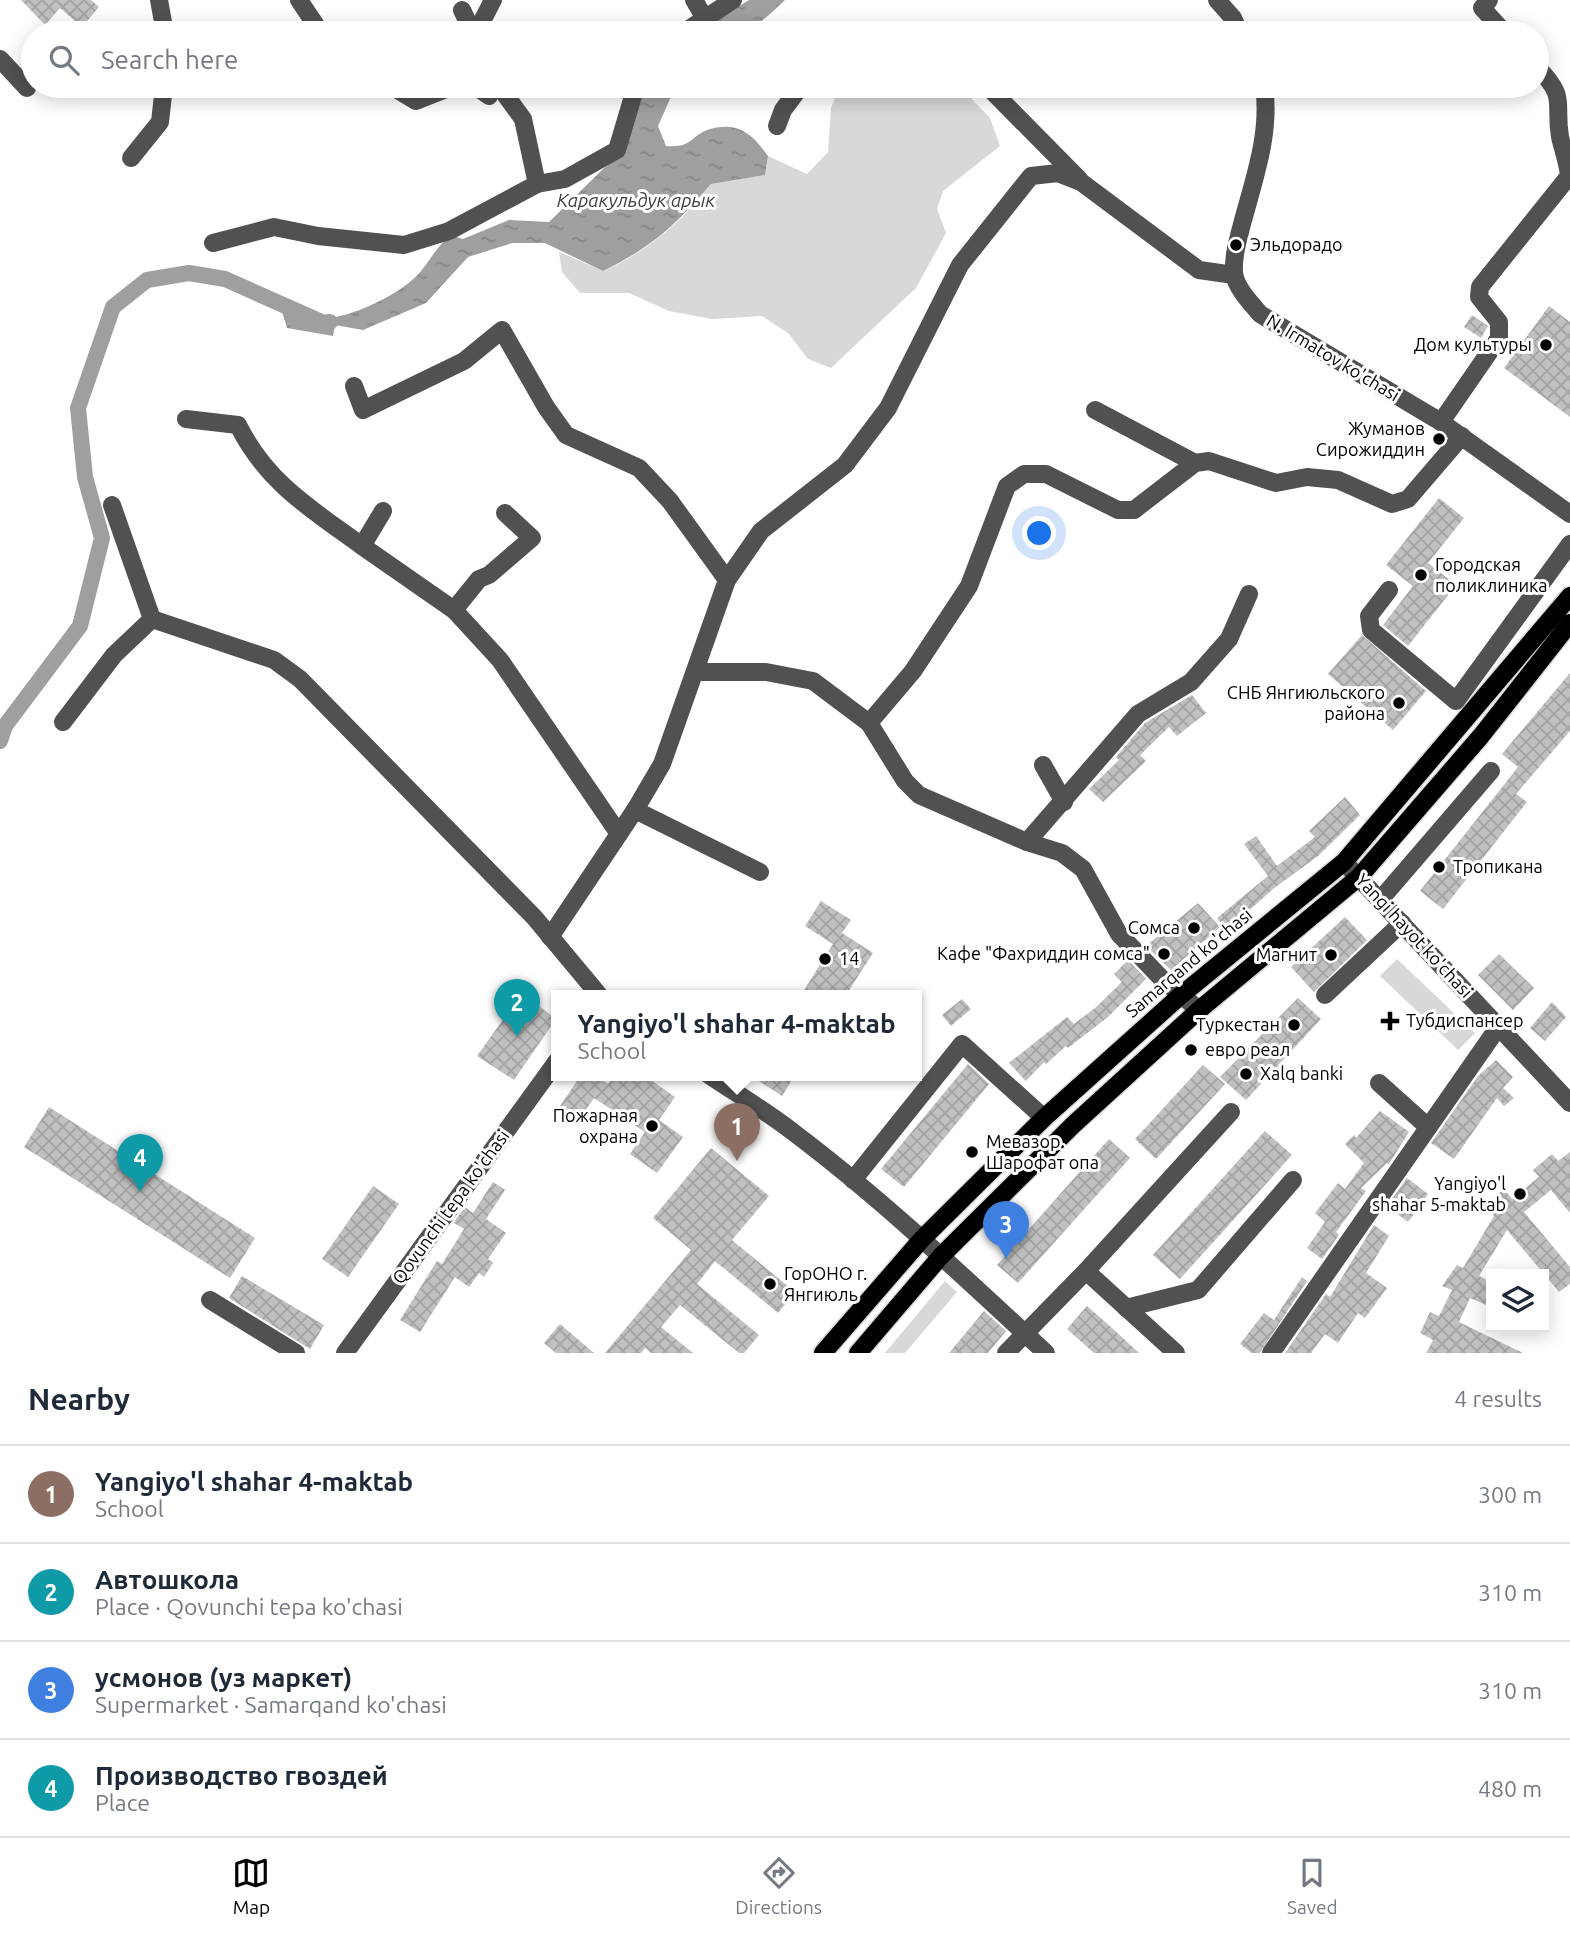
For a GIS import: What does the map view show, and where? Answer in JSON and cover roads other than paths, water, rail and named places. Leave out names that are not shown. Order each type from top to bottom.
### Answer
[{"type":"main road","name":"Samarqand ko'chasi","points":[[822,1353],[922,1240],[1044,1118],[1180,996],[1344,862],[1570,596]]},
{"type":"main road","points":[[858,1353],[942,1256],[1073,1125],[1199,1010],[1359,877],[1481,736],[1570,622]]},
{"type":"street","points":[[159,0],[162,21]]},
{"type":"street","points":[[299,0],[313,21]]},
{"type":"street","points":[[482,21],[493,0]]},
{"type":"street","points":[[694,0],[704,17]]},
{"type":"street","points":[[699,21],[733,0]]},
{"type":"street","points":[[1217,0],[1234,21]]},
{"type":"street","points":[[1489,0],[1482,8],[1494,21]]},
{"type":"street","points":[[462,10],[468,21]]},
{"type":"street","points":[[0,59],[21,82]]},
{"type":"street","points":[[1441,422],[1499,338],[1499,322],[1479,297],[1480,287],[1569,176],[1560,133],[1561,110],[1557,93],[1549,83]]},
{"type":"street","points":[[131,158],[160,122],[163,98]]},
{"type":"street","points":[[499,98],[523,118],[537,184]]},
{"type":"street","points":[[213,243],[274,227],[318,236],[404,245],[449,231],[537,184],[565,179],[617,150],[632,98]]},
{"type":"street","points":[[777,126],[783,110],[792,98]]},
{"type":"street","points":[[1000,98],[1035,131],[1081,182],[1199,270],[1234,275],[1235,254],[1264,138],[1266,98]]},
{"type":"street","points":[[550,937],[635,810],[662,764],[727,580],[761,531],[845,465],[888,408],[960,265],[1031,176],[1058,173],[1081,182]]},
{"type":"street","name":"N. Irmatov ko'chasi","points":[[1234,275],[1244,295],[1260,314],[1441,422],[1570,514]]},
{"type":"street","points":[[354,386],[363,410],[464,361],[502,330],[546,407],[566,435],[639,468],[670,501],[727,580]]},
{"type":"street","points":[[1095,410],[1195,463]]},
{"type":"street","points":[[186,419],[238,425],[250,449],[284,490],[454,610],[500,660],[619,834]]},
{"type":"street","points":[[869,723],[913,671],[969,586],[1007,486],[1024,474],[1046,474],[1118,510],[1134,510],[1195,463],[1209,461],[1276,483],[1307,477],[1338,480],[1392,503],[1408,499],[1462,436]]},
{"type":"street","points":[[112,505],[152,620]]},
{"type":"street","points":[[362,546],[383,512]]},
{"type":"street","points":[[454,610],[479,579],[489,575],[532,538],[505,513]]},
{"type":"street","points":[[1389,590],[1369,616],[1371,631],[1456,701],[1570,544]]},
{"type":"street","points":[[1027,842],[1138,714],[1191,682],[1199,674],[1229,639],[1249,594]]},
{"type":"street","points":[[63,722],[114,655],[152,620]]},
{"type":"street","points":[[152,620],[274,660],[300,679],[550,937],[595,990]]},
{"type":"street","points":[[696,672],[795,675],[813,681],[869,723],[905,781],[919,795],[1027,842],[1062,853],[1083,869],[1119,934],[1180,996],[1199,1010]]},
{"type":"street","points":[[1043,765],[1064,802]]},
{"type":"street","points":[[1380,900],[1490,771]]},
{"type":"street","points":[[635,810],[760,872]]},
{"type":"street","name":"Yangi hayot ko'chasi","points":[[1344,862],[1570,1103]]},
{"type":"street","points":[[1325,995],[1402,923]]},
{"type":"street","points":[[1270,1353],[1499,1026]]},
{"type":"street","points":[[853,1180],[962,1044],[1044,1118]]},
{"type":"street","name":"Qovunchi tepa ko'chasi","points":[[345,1353],[551,1069]]},
{"type":"street","points":[[718,1081],[792,1131],[853,1180],[942,1256],[1046,1353]]},
{"type":"street","points":[[1379,1083],[1428,1127]]},
{"type":"street","points":[[1006,1353],[1086,1271],[1231,1112]]},
{"type":"street","points":[[1126,1308],[1198,1290],[1293,1180]]},
{"type":"street","points":[[1086,1271],[1176,1353]]},
{"type":"street","points":[[210,1300],[296,1353]]},
{"type":"water","points":[[749,0],[785,0],[762,21],[715,21]]},
{"type":"water","name":"Каракульдук арык","points":[[636,98],[670,98],[658,126],[666,146],[682,145],[710,129],[729,127],[737,128],[751,136],[768,156],[765,175],[711,184],[662,234],[636,253],[603,271],[545,243],[512,243],[468,257],[426,303],[363,330],[335,325],[333,336],[287,328],[279,302],[309,318],[322,319],[370,306],[413,279],[450,235],[463,239],[509,220],[549,222],[604,168],[624,154]]},
{"type":"waterway","name":"Каракульдук арык","points":[[0,741],[5,726],[80,626],[102,538],[85,477],[78,408],[113,307],[147,280],[189,273],[225,279],[324,323],[330,322]]},
{"type":"place","name":"Эльдорадо","points":[[1236,245]]},
{"type":"place","name":"Дом культуры","points":[[1546,345]]},
{"type":"place","name":"Жуманов Сирожиддин","points":[[1439,439]]},
{"type":"place","name":"Городская поликлиника","points":[[1421,575]]},
{"type":"place","name":"СНБ Янгиюльского района","points":[[1399,703]]},
{"type":"place","name":"Тропикана","points":[[1439,867]]},
{"type":"place","name":"Сомса","points":[[1194,928]]},
{"type":"place","name":"Кафе \"Фахриддин сомса\"","points":[[1164,954]]},
{"type":"place","name":"Магнит","points":[[1331,955]]},
{"type":"place","name":"14","points":[[825,959]]},
{"type":"place","name":"Тубдиспансер","points":[[1390,1021]]},
{"type":"place","name":"Туркестан","points":[[1294,1025]]},
{"type":"place","name":"Автошкола","points":[[517,1037]]},
{"type":"place","name":"евро реал","points":[[1191,1050]]},
{"type":"place","name":"Xalq banki","points":[[1246,1074]]},
{"type":"place","name":"Пожарная охрана","points":[[652,1126]]},
{"type":"place","name":"Мевазор. Шарофат опа","points":[[972,1152]]},
{"type":"place","name":"Yangiyo'l shahar 4-maktab","points":[[737,1161]]},
{"type":"place","name":"Производство гвоздей","points":[[140,1192]]},
{"type":"place","name":"Yangiyo'l shahar 5-maktab","points":[[1520,1194]]},
{"type":"place","name":"усмонов (уз маркет)","points":[[1006,1259]]},
{"type":"place","name":"ГорОНО г. Янгиюль","points":[[770,1284]]}]
